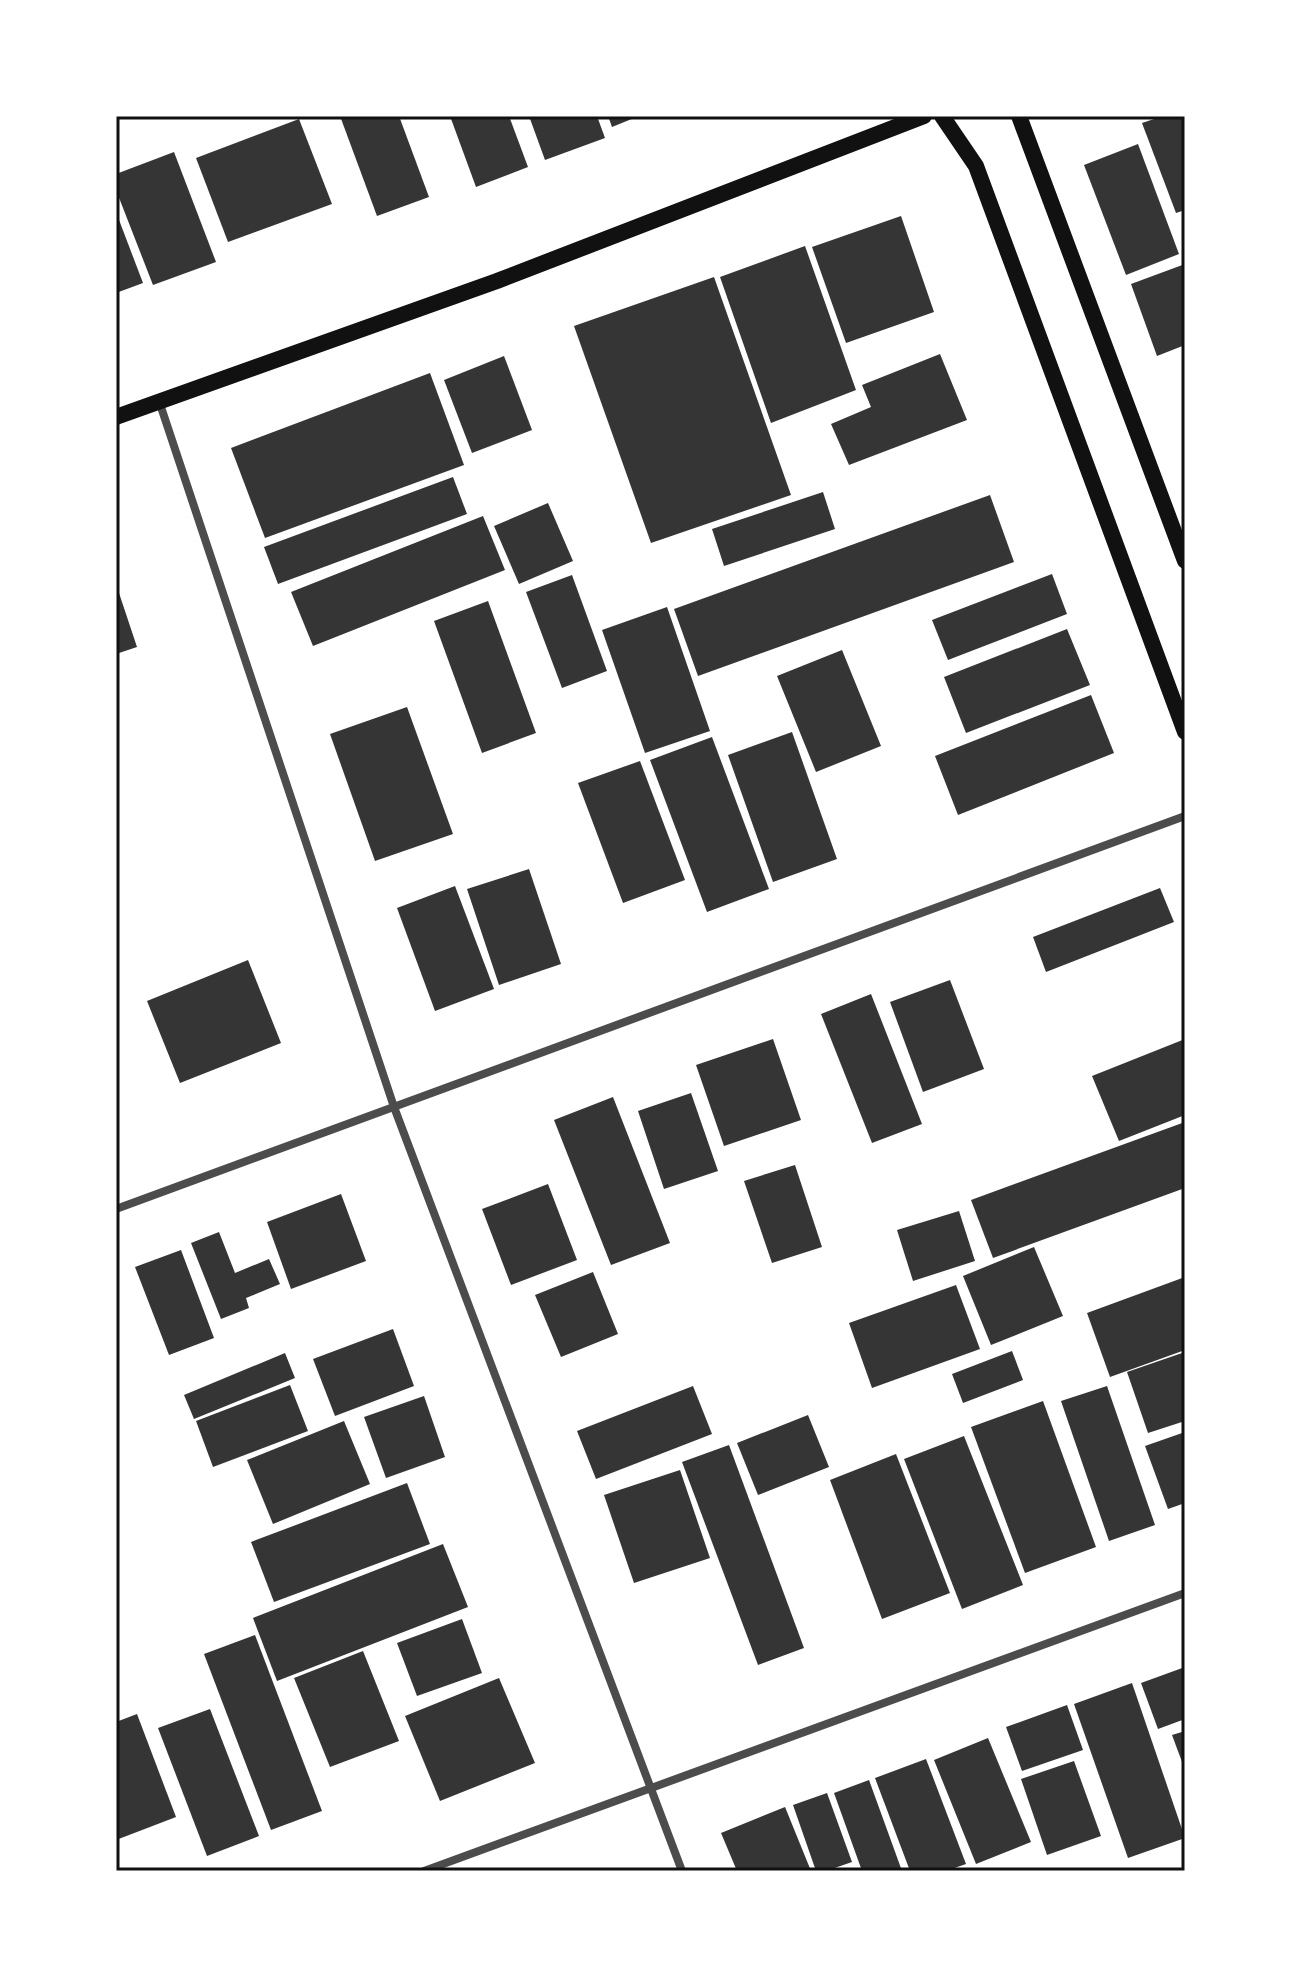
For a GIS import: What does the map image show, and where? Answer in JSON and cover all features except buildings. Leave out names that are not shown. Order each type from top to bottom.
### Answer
[{"type":"main road","points":[[116,417],[497,281],[924,116]]},
{"type":"main road","points":[[942,116],[976,166],[1185,732]]},
{"type":"main road","points":[[1019,116],[1185,561]]},
{"type":"street","points":[[159,401],[394,1107],[682,1871]]},
{"type":"street","points":[[116,1209],[1185,816]]},
{"type":"street","points":[[424,1871],[1185,1593]]}]
